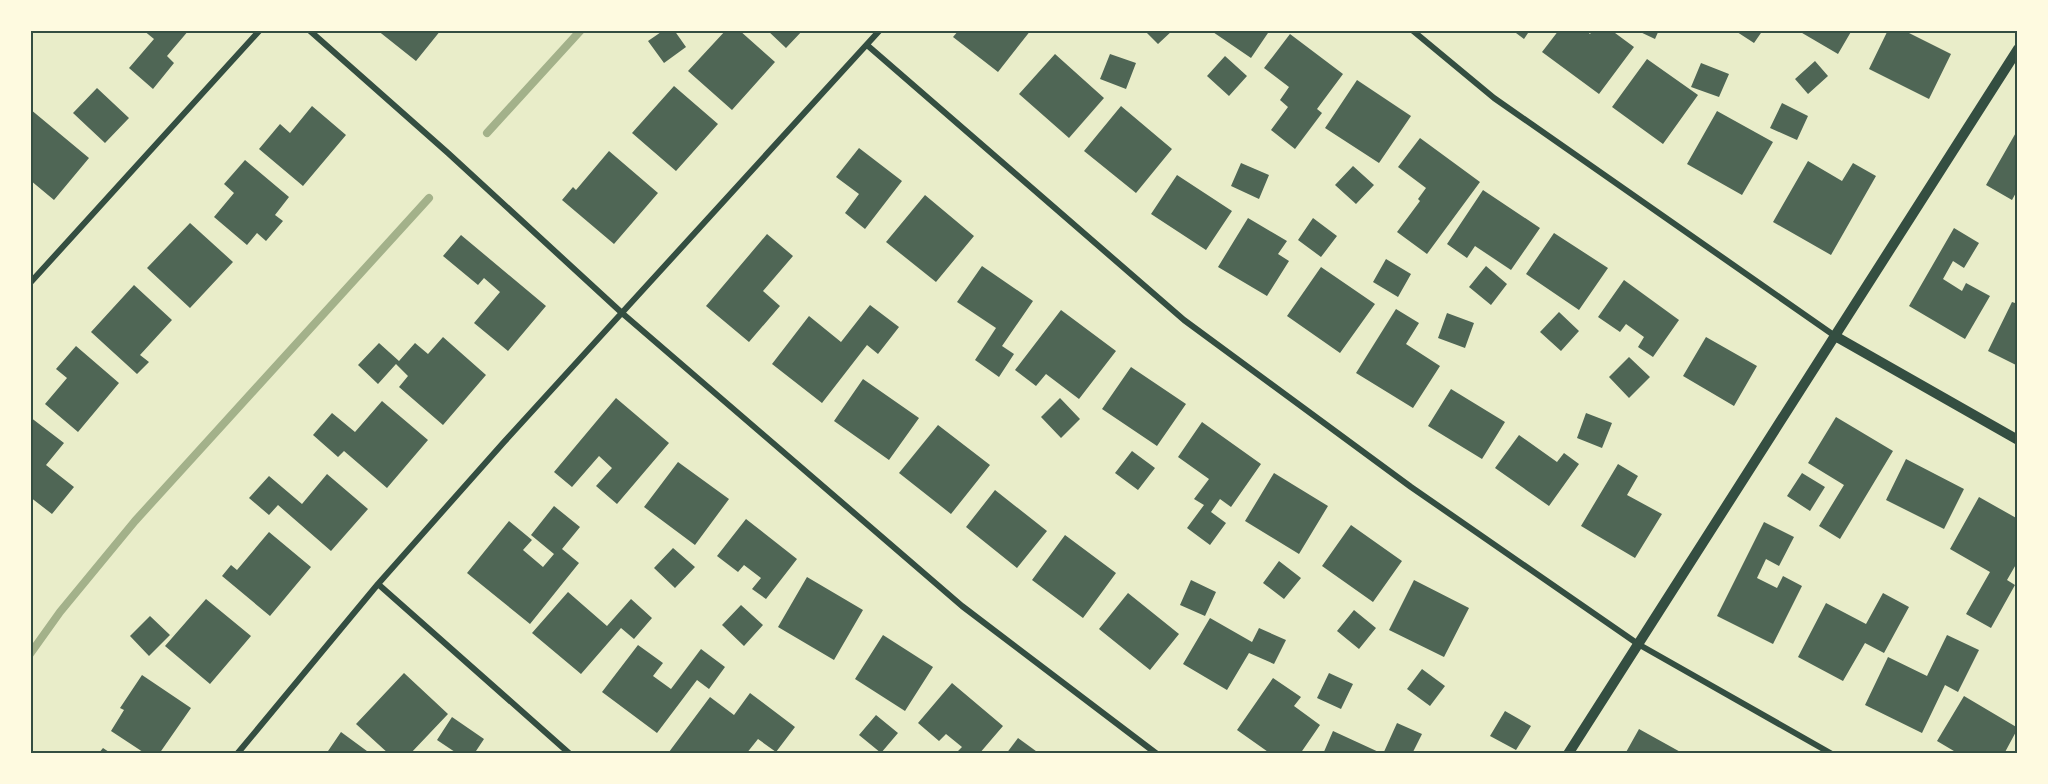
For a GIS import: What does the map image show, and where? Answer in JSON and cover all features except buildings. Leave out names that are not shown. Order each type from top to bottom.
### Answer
[{"type":"street","points":[[30,283],[260,30]]},
{"type":"street","points":[[309,30],[448,153],[622,313],[962,606],[1157,754]]},
{"type":"street","points":[[237,754],[378,584],[504,442],[880,30]]},
{"type":"street","points":[[1412,30],[1494,98],[1834,336],[2018,440]]},
{"type":"street","points":[[867,45],[1184,320],[1411,487],[1638,644],[1832,754]]},
{"type":"street","points":[[1568,754],[2018,49]]},
{"type":"street","points":[[30,267],[38,274]]},
{"type":"street","points":[[378,584],[570,754]]},
{"type":"waterway","points":[[487,133],[581,30]]},
{"type":"waterway","points":[[30,654],[60,612],[135,521],[429,198]]}]
